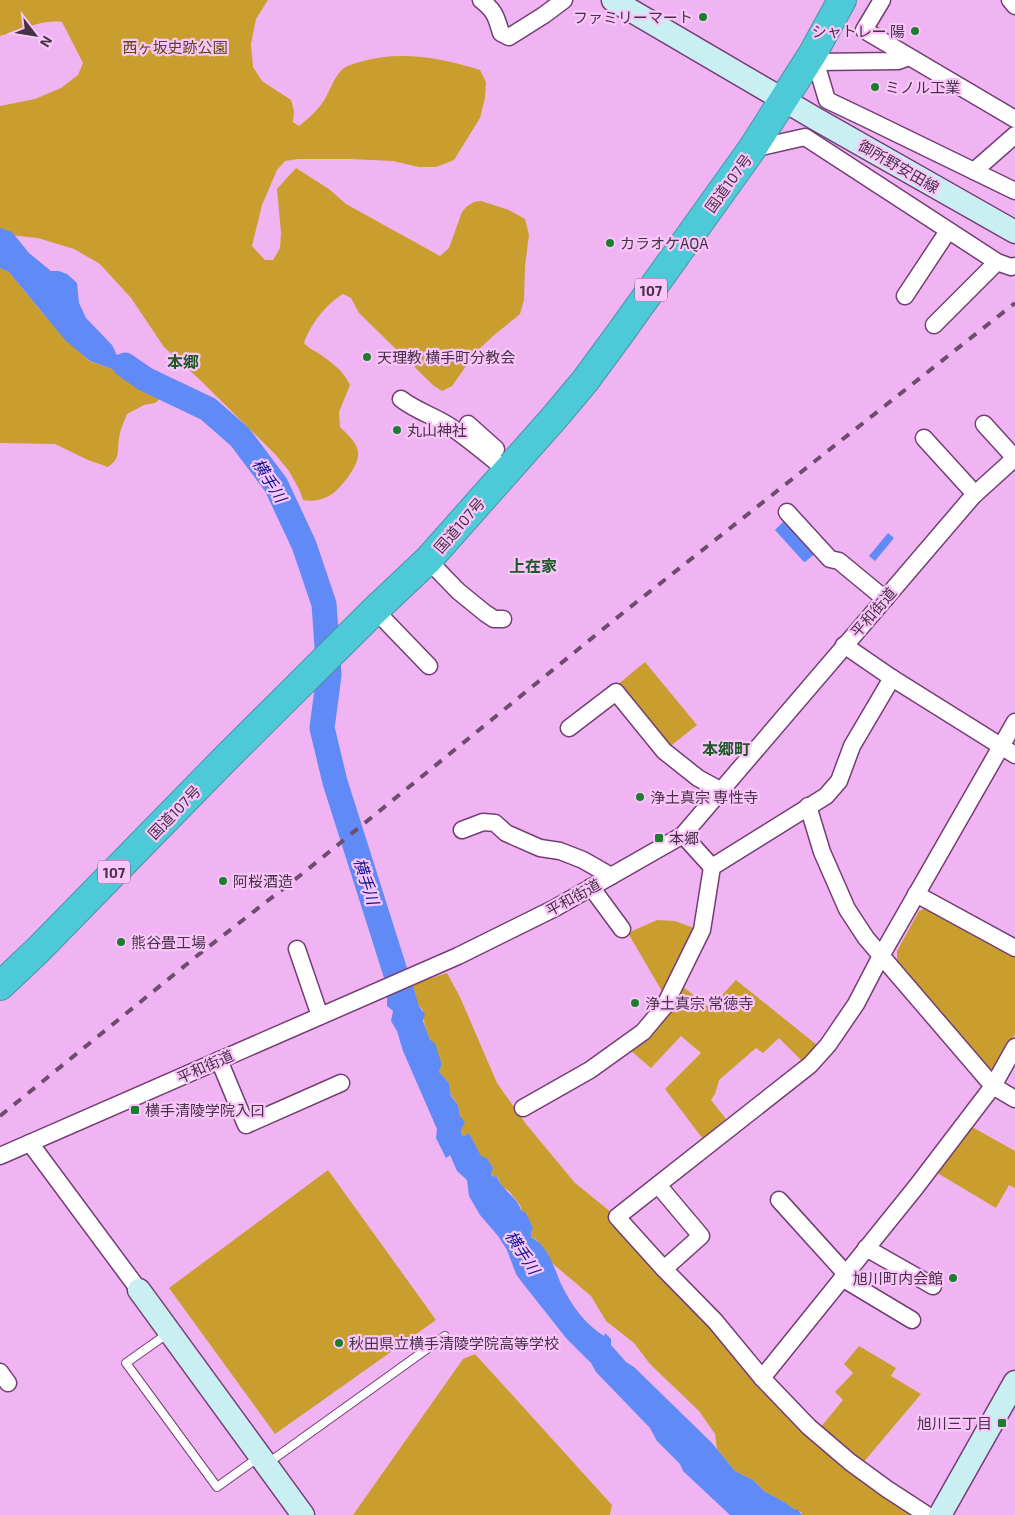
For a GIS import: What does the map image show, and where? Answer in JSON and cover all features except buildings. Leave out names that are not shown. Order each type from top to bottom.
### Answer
[{"type":"highway","name":"国道107号","points":[[0,986],[428,560],[585,381],[622,332],[815,58],[842,0]]},
{"type":"street","points":[[481,0],[492,8],[501,33],[509,37],[564,0]]},
{"type":"street","name":"御所野安田線","points":[[613,0],[1015,232]]},
{"type":"street","points":[[882,0],[864,30],[1015,119]]},
{"type":"street","points":[[1010,0],[1015,6]]},
{"type":"street","points":[[909,57],[898,61],[815,58],[827,100],[1015,191]]},
{"type":"street","points":[[974,170],[1015,135]]},
{"type":"street","points":[[752,149],[805,137],[997,262],[1011,267],[1015,266]]},
{"type":"street","points":[[905,296],[948,231]]},
{"type":"street","points":[[934,325],[997,262]]},
{"type":"street","points":[[400,399],[451,427],[510,468]]},
{"type":"street","points":[[468,424],[510,468]]},
{"type":"street","points":[[984,424],[1015,458]]},
{"type":"street","points":[[924,438],[975,494]]},
{"type":"street","name":"平和街道","points":[[0,1156],[448,961],[555,908],[683,835],[975,494],[1015,458]]},
{"type":"street","points":[[787,512],[830,559],[839,561],[884,599]]},
{"type":"street","points":[[428,560],[458,591],[484,613],[494,619],[504,620]]},
{"type":"street","points":[[367,619],[429,666]]},
{"type":"street","points":[[844,645],[892,678],[1008,751]]},
{"type":"street","points":[[522,1108],[590,1070],[643,1032],[664,1007],[702,930],[712,867],[826,796],[839,781],[852,746],[892,678]]},
{"type":"street","points":[[569,728],[616,692],[664,751],[698,778],[722,790]]},
{"type":"street","points":[[928,1515],[887,1489],[850,1462],[809,1427],[762,1378],[715,1321],[617,1217],[788,1082],[828,1046],[856,1004],[916,894],[1008,751],[1015,722]]},
{"type":"street","points":[[808,806],[822,852],[847,909],[866,938],[993,1086],[1015,1099]]},
{"type":"street","points":[[462,830],[483,822],[495,823],[506,833],[540,848],[560,851],[582,860],[611,876]]},
{"type":"street","points":[[683,835],[712,867]]},
{"type":"street","points":[[591,887],[622,929]]},
{"type":"street","points":[[916,894],[1015,948]]},
{"type":"street","points":[[297,949],[320,1016]]},
{"type":"street","points":[[762,1378],[916,1186],[993,1086],[1015,1047]]},
{"type":"street","points":[[219,1060],[246,1125],[341,1083]]},
{"type":"street","points":[[30,1143],[303,1515]]},
{"type":"street","points":[[658,1185],[701,1236],[664,1269]]},
{"type":"street","points":[[779,1200],[844,1276],[912,1320]]},
{"type":"street","points":[[866,1248],[933,1286]]},
{"type":"street","points":[[940,1515],[1015,1382]]},
{"type":"lane","points":[[169,1332],[126,1364],[217,1487],[264,1460],[445,1336]]},
{"type":"green space","name":"西ヶ坂史跡公園","points":[[0,0],[268,0],[256,19],[251,44],[253,67],[262,81],[291,100],[294,111],[293,122],[299,126],[322,103],[335,78],[342,70],[354,64],[375,58],[405,56],[435,59],[480,70],[486,82],[485,98],[480,118],[454,160],[436,167],[419,167],[393,161],[351,159],[298,159],[285,161],[277,170],[262,205],[252,246],[265,260],[273,260],[280,248],[281,233],[277,189],[296,168],[329,189],[346,204],[440,256],[449,248],[462,212],[474,202],[481,201],[509,210],[525,219],[529,235],[525,266],[524,300],[520,314],[476,352],[452,386],[442,391],[434,386],[359,313],[351,298],[343,294],[331,303],[314,322],[304,343],[336,367],[350,385],[339,412],[340,427],[356,445],[358,457],[350,475],[332,494],[318,500],[303,500],[289,471],[275,454],[164,347],[131,298],[100,264],[74,249],[38,238],[0,234],[0,106],[35,99],[61,88],[78,75],[83,63],[62,22],[46,22],[0,36]]},
{"type":"green space","points":[[0,268],[9,272],[45,316],[89,361],[112,369],[152,390],[160,399],[155,403],[144,405],[127,414],[121,429],[117,457],[108,467],[88,460],[55,444],[0,443]]},
{"type":"green space","points":[[645,662],[697,725],[668,748],[616,686]]},
{"type":"green space","points":[[930,906],[1015,954],[1015,1034],[995,1069],[985,1069],[897,968],[897,951],[919,911]]},
{"type":"green space","points":[[657,920],[675,921],[697,929],[663,993],[628,933]]},
{"type":"green space","points":[[447,973],[460,997],[497,1083],[526,1124],[575,1183],[617,1217],[809,1427],[927,1515],[802,1515],[801,1512],[764,1491],[753,1480],[735,1471],[717,1449],[715,1434],[699,1411],[650,1364],[634,1343],[606,1321],[591,1296],[552,1263],[546,1251],[536,1239],[531,1237],[520,1205],[509,1191],[502,1187],[497,1176],[494,1177],[491,1173],[493,1168],[487,1158],[481,1157],[469,1133],[464,1136],[461,1134],[458,1105],[451,1095],[449,1083],[439,1072],[442,1064],[427,1031],[423,1010],[417,1004],[413,984]]},
{"type":"green space","points":[[736,980],[817,1045],[803,1062],[779,1038],[763,1053],[756,1048],[719,1080],[711,1100],[726,1119],[703,1139],[665,1089],[701,1053],[681,1036],[651,1068],[630,1050],[682,986],[710,1008]]},
{"type":"green space","points":[[972,1127],[1015,1151],[1015,1188],[1009,1185],[996,1208],[934,1171]]},
{"type":"green space","points":[[328,1170],[436,1320],[275,1434],[169,1288]]},
{"type":"green space","points":[[859,1346],[896,1368],[891,1376],[921,1394],[862,1464],[820,1428],[843,1400],[835,1392],[853,1373],[844,1364]]},
{"type":"green space","points":[[475,1354],[612,1505],[610,1515],[353,1515],[463,1359]]},
{"type":"water","points":[[0,228],[12,232],[29,253],[51,271],[67,274],[77,283],[79,303],[86,318],[112,345],[117,355],[158,377],[152,390],[112,369],[90,361],[65,340],[9,272],[0,268]]},
{"type":"water","points":[[786,519],[816,553],[805,562],[775,530]]},
{"type":"water","points":[[888,533],[894,538],[875,561],[869,556]]},
{"type":"water","points":[[413,984],[417,1004],[425,1014],[423,1021],[430,1040],[435,1043],[442,1064],[439,1072],[449,1083],[451,1096],[458,1105],[460,1116],[465,1122],[461,1134],[464,1136],[469,1133],[481,1156],[487,1158],[493,1168],[491,1174],[494,1177],[496,1175],[501,1184],[516,1200],[521,1210],[526,1213],[533,1228],[531,1237],[547,1252],[570,1301],[591,1326],[604,1336],[605,1333],[611,1339],[611,1345],[626,1362],[634,1367],[712,1443],[735,1471],[753,1480],[764,1491],[798,1510],[802,1515],[730,1515],[683,1471],[680,1464],[657,1441],[650,1428],[566,1338],[521,1281],[516,1274],[507,1250],[480,1215],[469,1196],[467,1180],[457,1171],[450,1155],[446,1158],[436,1138],[437,1129],[403,1051],[397,1031],[391,1021],[393,1011],[387,1006],[387,994]]},
{"type":"waterway","name":"横手川","points":[[125,365],[145,379],[208,409],[240,437],[276,485],[304,545],[324,604],[329,675],[322,728],[335,782],[406,1006]]},
{"type":"railway","points":[[0,1116],[624,612],[1015,303]]},
{"type":"place","name":"ファミリーマート","points":[[703,17]]},
{"type":"place","name":"シャトレー 陽","points":[[915,31]]},
{"type":"place","name":"ミノル工業","points":[[875,87]]},
{"type":"place","name":"カラオケAQA","points":[[610,243]]},
{"type":"place","name":"天理教 横手町分教会","points":[[367,357]]},
{"type":"place","name":"丸山神社","points":[[397,430]]},
{"type":"place","name":"浄土真宗 専性寺","points":[[640,797]]},
{"type":"place","name":"本郷","points":[[659,838]]},
{"type":"place","name":"阿桜酒造","points":[[223,881]]},
{"type":"place","name":"熊谷畳工場","points":[[121,942]]},
{"type":"place","name":"浄土真宗 常徳寺","points":[[635,1003]]},
{"type":"place","name":"横手清陵学院入口","points":[[135,1110]]},
{"type":"place","name":"旭川町内会館","points":[[953,1278]]},
{"type":"place","name":"秋田県立横手清陵学院高等学校","points":[[339,1343]]},
{"type":"place","name":"旭川三丁目","points":[[1002,1423]]},
{"type":"district","name":"本郷","points":[[183,361]]},
{"type":"district","name":"上在家","points":[[533,565]]},
{"type":"district","name":"本郷町","points":[[726,748]]}]
